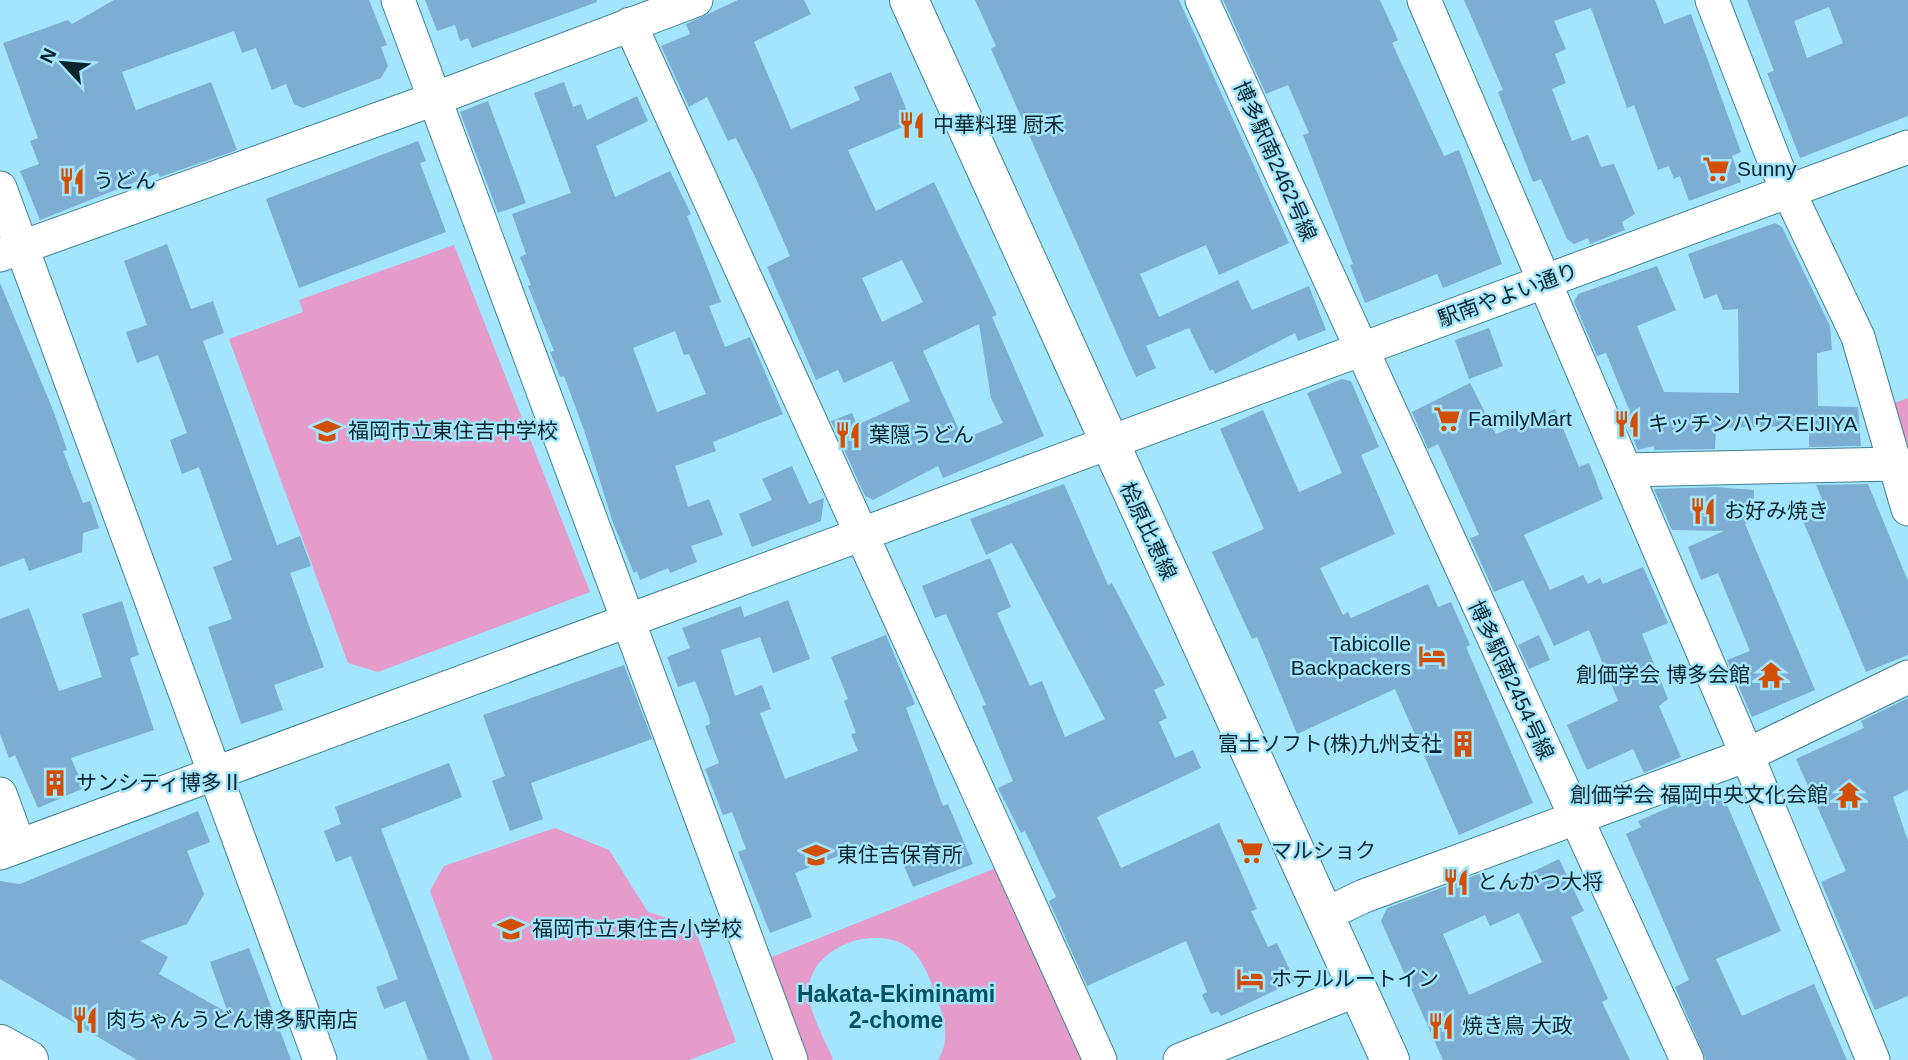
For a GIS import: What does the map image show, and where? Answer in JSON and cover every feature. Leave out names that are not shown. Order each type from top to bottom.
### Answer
[{"type":"main road","name":"桧原比恵線","points":[[909,0],[1390,1060]]},
{"type":"main road","points":[[0,1044],[29,1060]]},
{"type":"street","points":[[398,0],[437,98],[791,1060]]},
{"type":"street","points":[[11,250],[437,98],[696,0]]},
{"type":"street","name":"博多駅南2462号線","points":[[1202,0],[1360,349]]},
{"type":"street","points":[[1424,0],[1747,755],[1873,1060]]},
{"type":"street","points":[[1712,0],[1788,192],[1858,337],[1908,509]]},
{"type":"street","points":[[631,24],[1100,1060]]},
{"type":"street","name":"駅南やよい通り","points":[[9,850],[1908,147]]},
{"type":"street","points":[[0,187],[11,250],[217,774],[320,1060]]},
{"type":"street","name":"博多駅南2454号線","points":[[1360,349],[1687,1060]]},
{"type":"street","points":[[1625,470],[1896,464]]},
{"type":"street","points":[[1324,915],[1364,896],[1747,755],[1908,677]]},
{"type":"street","points":[[0,794],[9,850]]},
{"type":"street","points":[[1180,1060],[1357,990]]},
{"type":"shaded area","points":[[454,245],[590,592],[378,672],[348,663],[229,339],[303,312],[299,300]]},
{"type":"shaded area","points":[[1908,398],[1908,466],[1892,404]]},
{"type":"shaded area","points":[[555,828],[609,850],[648,912],[694,926],[736,1042],[689,1060],[493,1060],[430,891],[444,866]]},
{"type":"shaded area","points":[[996,868],[1083,1060],[938,1060],[944,1046],[945,1025],[927,973],[909,948],[895,941],[879,938],[845,944],[818,964],[811,978],[810,1003],[833,1060],[806,1060],[769,958]]},
{"type":"building","points":[[114,0],[369,0],[387,45],[381,47],[388,66],[381,78],[303,108],[294,104],[286,84],[272,90],[256,48],[242,53],[234,31],[122,72],[136,110],[211,82],[237,150],[160,177],[158,173],[40,220],[20,171],[39,164],[30,141],[38,138],[3,43],[68,20],[72,24]]},
{"type":"building","points":[[425,0],[597,2],[472,48],[468,38],[460,41],[455,25],[437,31]]},
{"type":"building","points":[[738,0],[804,0],[811,14],[754,42],[791,129],[860,100],[854,87],[891,72],[912,123],[848,150],[876,211],[934,182],[997,315],[992,317],[1044,436],[943,478],[938,466],[873,500],[865,496],[831,421],[852,413],[857,425],[910,401],[892,361],[844,383],[838,370],[816,380],[767,267],[790,256],[757,181],[736,138],[728,141],[707,97],[689,107],[661,46],[690,34],[686,24]],"holes":[[[902,260],[923,302],[882,322],[862,278]],[[979,324],[991,398],[1003,423],[963,439],[923,351]]]},
{"type":"building","points":[[975,0],[1179,0],[1289,243],[1219,275],[1206,245],[1140,274],[1159,317],[1238,280],[1252,310],[1309,286],[1326,330],[1298,341],[1295,333],[1215,374],[1213,369],[1210,371],[1189,328],[1146,346],[1156,368],[1136,377],[991,49],[996,46]]},
{"type":"building","points":[[1223,0],[1380,0],[1398,40],[1392,43],[1444,156],[1459,150],[1502,264],[1443,288],[1437,274],[1365,303],[1350,265],[1353,264],[1303,135],[1309,133],[1288,85],[1266,94]]},
{"type":"building","points":[[1464,0],[1655,0],[1664,24],[1691,14],[1741,152],[1732,156],[1741,182],[1689,201],[1680,176],[1674,179],[1669,166],[1658,170],[1634,105],[1627,108],[1591,8],[1554,21],[1566,49],[1555,54],[1566,83],[1552,89],[1572,141],[1588,135],[1601,167],[1614,164],[1635,214],[1622,222],[1625,230],[1590,244],[1588,238],[1574,244],[1567,239],[1541,179],[1533,182],[1498,92],[1503,90]]},
{"type":"building","points":[[1747,0],[1908,0],[1908,116],[1800,158],[1767,73],[1774,71]],"holes":[[[1829,7],[1843,43],[1807,58],[1794,21]]]},
{"type":"building","points":[[564,82],[573,107],[581,104],[587,120],[637,96],[648,121],[596,146],[615,197],[670,171],[691,214],[687,216],[721,302],[709,306],[725,347],[750,337],[783,414],[713,442],[716,451],[675,466],[688,507],[709,499],[723,535],[691,546],[697,562],[670,573],[668,568],[640,580],[637,571],[634,573],[613,523],[584,430],[564,376],[560,377],[550,352],[554,351],[528,286],[531,285],[520,257],[526,254],[512,214],[571,193],[534,93]],"holes":[[[675,331],[684,355],[689,354],[706,394],[657,412],[633,348]]]},
{"type":"building","points":[[488,101],[526,203],[498,213],[460,112]]},
{"type":"building","points":[[418,141],[426,161],[420,163],[446,232],[299,288],[266,199]]},
{"type":"building","points":[[1775,223],[1782,227],[1830,326],[1832,350],[1817,353],[1818,406],[1858,407],[1861,446],[1809,447],[1809,426],[1716,428],[1715,449],[1654,450],[1654,446],[1638,450],[1623,415],[1630,412],[1606,353],[1597,356],[1574,302],[1578,294],[1657,266],[1676,310],[1637,326],[1664,392],[1739,393],[1738,309],[1723,310],[1717,294],[1704,299],[1688,254]]},
{"type":"building","points":[[167,244],[191,309],[213,301],[224,333],[203,341],[277,545],[300,536],[311,566],[290,573],[324,667],[274,685],[283,710],[241,724],[208,627],[232,619],[213,567],[232,560],[199,467],[182,474],[170,440],[187,433],[158,355],[137,363],[126,332],[147,325],[124,261]]},
{"type":"building","points":[[0,283],[53,410],[67,450],[63,451],[83,503],[90,501],[99,528],[83,533],[82,552],[29,571],[24,558],[0,567]]},
{"type":"building","points":[[1489,328],[1503,366],[1469,379],[1455,340]]},
{"type":"building","points":[[1342,379],[1351,381],[1379,447],[1361,455],[1395,534],[1320,568],[1343,615],[1348,612],[1351,618],[1428,584],[1438,607],[1451,602],[1470,645],[1466,647],[1533,803],[1459,835],[1395,689],[1297,734],[1257,637],[1252,639],[1212,552],[1264,529],[1220,429],[1263,410],[1299,492],[1342,473],[1307,393]]},
{"type":"building","points":[[1470,383],[1496,434],[1555,409],[1579,467],[1589,463],[1603,499],[1524,535],[1550,590],[1583,575],[1588,584],[1600,578],[1603,584],[1643,567],[1668,623],[1642,634],[1668,699],[1659,706],[1681,757],[1644,773],[1633,749],[1587,770],[1567,725],[1618,701],[1589,630],[1554,646],[1523,580],[1494,592],[1470,538],[1479,535],[1438,444],[1428,449],[1412,412]]},
{"type":"building","points":[[792,466],[809,504],[824,498],[821,521],[752,547],[739,514],[772,500],[762,479]]},
{"type":"building","points":[[1064,484],[1108,585],[1112,583],[1165,685],[1154,690],[1167,718],[1159,722],[1175,758],[1193,750],[1201,768],[1097,817],[1121,868],[1219,823],[1257,909],[1251,911],[1268,947],[1277,943],[1295,981],[1221,1016],[1218,1011],[1211,1014],[1202,995],[1207,992],[1186,941],[1087,986],[1049,901],[1056,897],[1025,831],[1021,833],[998,788],[1013,781],[982,706],[986,705],[946,614],[935,618],[922,586],[990,558],[1011,607],[997,613],[1030,686],[1042,681],[1065,737],[1105,719],[1012,543],[986,555],[970,519]]},
{"type":"building","points":[[1868,484],[1908,581],[1908,655],[1866,672],[1798,509],[1822,499],[1816,485]]},
{"type":"building","points":[[1715,487],[1754,490],[1753,520],[1745,524],[1815,690],[1752,717],[1727,660],[1750,651],[1718,573],[1701,580],[1688,547],[1724,531],[1672,530],[1654,489]]},
{"type":"building","points":[[788,600],[810,659],[773,673],[760,637],[721,650],[735,696],[762,685],[771,709],[760,713],[785,779],[858,751],[851,734],[856,733],[844,701],[848,699],[831,657],[886,635],[915,704],[906,708],[943,806],[948,804],[973,864],[913,887],[898,852],[873,861],[866,845],[795,873],[812,917],[770,933],[738,852],[746,849],[732,812],[723,815],[705,769],[719,763],[705,726],[710,724],[709,717],[695,681],[678,687],[667,657],[690,648],[682,628],[741,606],[744,617]]},
{"type":"building","points":[[122,601],[139,655],[130,658],[154,730],[71,758],[84,788],[38,808],[15,755],[9,758],[0,734],[0,619],[29,608],[59,691],[102,677],[82,614]]},
{"type":"building","points":[[1539,635],[1550,660],[1529,669],[1518,645]]},
{"type":"building","points":[[624,665],[652,739],[531,783],[543,819],[510,831],[492,781],[505,776],[483,715]]},
{"type":"building","points":[[1908,698],[1908,790],[1893,797],[1908,841],[1908,996],[1875,1010],[1821,882],[1846,871],[1796,759],[1864,728],[1861,721]]},
{"type":"building","points":[[449,763],[462,797],[381,829],[470,1060],[428,1060],[405,1001],[384,1009],[376,987],[398,979],[351,856],[336,862],[324,831],[341,824],[335,807]]},
{"type":"building","points":[[1719,786],[1781,931],[1716,959],[1742,1016],[1814,984],[1847,1060],[1706,1060],[1675,987],[1689,980],[1626,834],[1641,827],[1638,821]]},
{"type":"building","points":[[198,811],[210,842],[187,851],[204,894],[187,924],[140,941],[168,957],[159,974],[228,1013],[210,962],[249,948],[291,1060],[137,1060],[0,979],[0,881],[20,884]]},
{"type":"building","points":[[1559,859],[1584,911],[1571,917],[1608,999],[1602,1002],[1630,1060],[1443,1060],[1381,921],[1387,908],[1482,873],[1490,892]],"holes":[[[1519,913],[1542,962],[1469,995],[1443,934],[1485,915],[1490,926]]]},
{"type":"place","name":"中華料理 厨禾","points":[[912,125]]},
{"type":"place","name":"Sunny","points":[[1716,169]]},
{"type":"place","name":"うどん","points":[[72,181]]},
{"type":"place","name":"FamilyMart","points":[[1447,419]]},
{"type":"place","name":"キッチンハウスEIJIYA","points":[[1627,424]]},
{"type":"place","name":"福岡市立東住吉中学校","points":[[327,431]]},
{"type":"place","name":"葉隠うどん","points":[[848,435]]},
{"type":"place","name":"お好み焼き","points":[[1703,511]]},
{"type":"place","name":"Tabicolle Backpackers","points":[[1432,656]]},
{"type":"place","name":"創価学会 博多会館","points":[[1771,675]]},
{"type":"place","name":"富士ソフト(株)九州支社","points":[[1463,744]]},
{"type":"place","name":"サンシティ博多Ⅱ","points":[[55,783]]},
{"type":"place","name":"創価学会 福岡中央文化会館","points":[[1849,795]]},
{"type":"place","name":"マルショク","points":[[1250,851]]},
{"type":"place","name":"東住吉保育所","points":[[816,855]]},
{"type":"place","name":"とんかつ大将","points":[[1456,882]]},
{"type":"place","name":"福岡市立東住吉小学校","points":[[511,929]]},
{"type":"place","name":"ホテルルートイン","points":[[1250,979]]},
{"type":"place","name":"肉ちゃんうどん博多駅南店","points":[[85,1020]]},
{"type":"place","name":"焼き鳥 大政","points":[[1441,1026]]},
{"type":"district","name":"Hakata-Ekiminami 2-chome","points":[[896,1007]]}]
